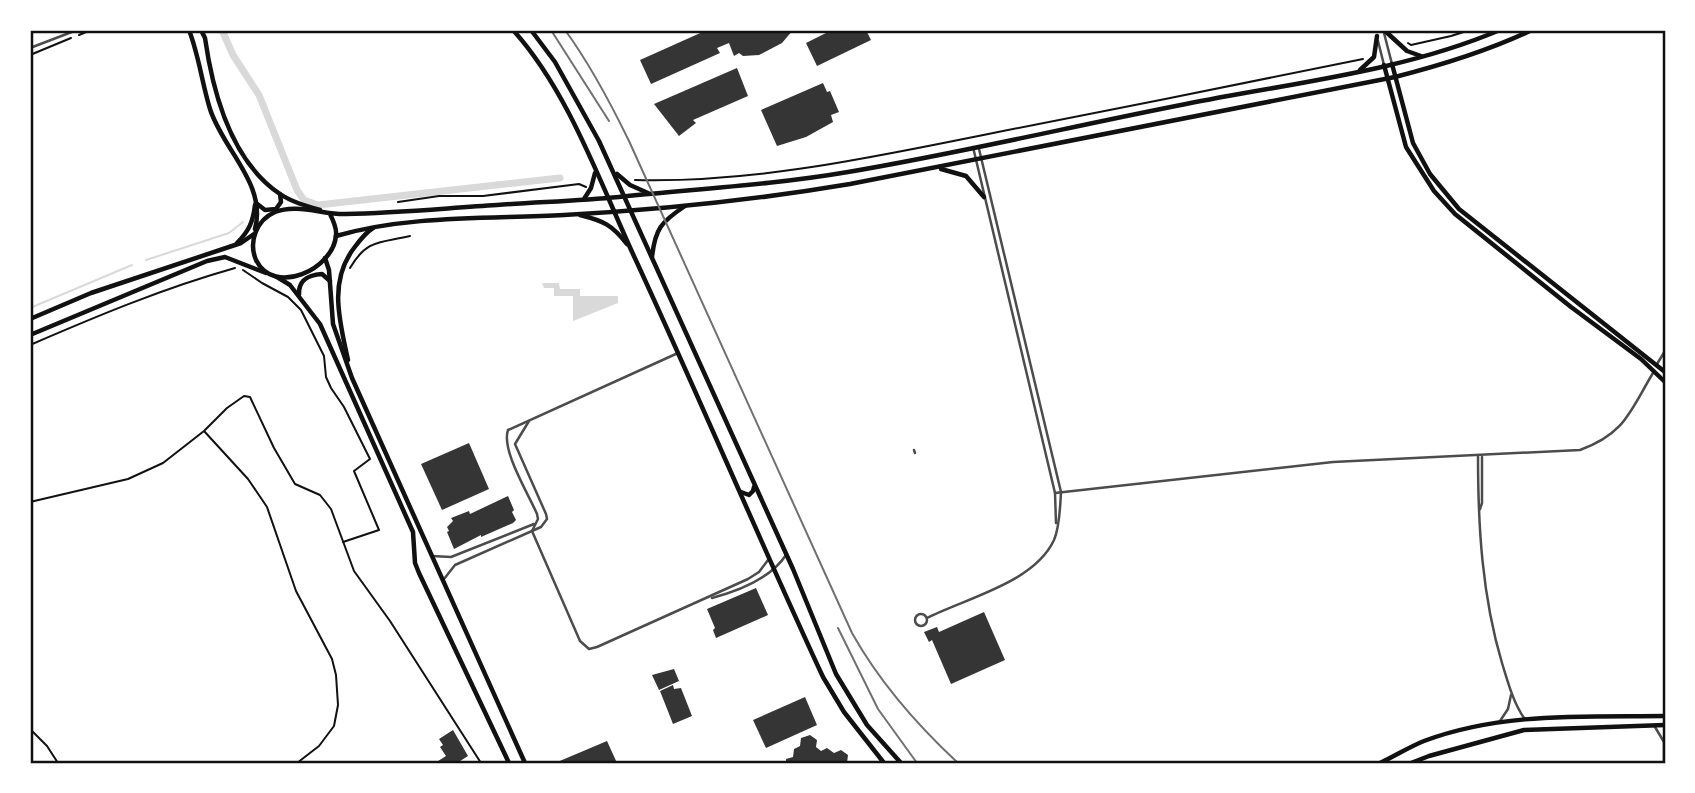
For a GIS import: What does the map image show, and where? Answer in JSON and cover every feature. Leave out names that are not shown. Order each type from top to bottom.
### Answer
[{"type":"main road","points":[[189,30],[199,58],[211,110],[222,136],[249,178],[258,221],[254,233],[255,257],[267,273],[283,277],[306,274],[325,258],[336,236],[330,214]]},
{"type":"main road","points":[[201,30],[218,101],[239,148],[260,177],[280,194],[330,214]]},
{"type":"main road","points":[[513,30],[542,70],[596,171],[823,677],[844,712],[884,763]]},
{"type":"main road","points":[[531,30],[574,94],[614,171],[786,555],[836,674],[867,725],[901,763]]},
{"type":"main road","points":[[1384,30],[1410,53],[1422,56]]},
{"type":"main road","points":[[30,319],[91,293],[233,246],[248,239],[266,218],[285,209],[330,214],[583,200],[791,181],[859,170],[1392,64],[1457,46],[1500,30]]},
{"type":"main road","points":[[336,236],[376,226],[414,222],[631,210],[795,194],[979,161],[1184,117],[1395,77],[1447,64],[1532,30]]},
{"type":"main road","points":[[1359,70],[1374,57],[1377,36]]},
{"type":"main road","points":[[1392,64],[1413,143],[1430,173],[1460,209],[1656,368],[1665,382]]},
{"type":"main road","points":[[1384,65],[1406,147],[1434,191],[1455,214],[1656,368],[1665,372]]},
{"type":"main road","points":[[1182,104],[1188,111],[1184,117]]},
{"type":"main road","points":[[937,168],[965,176],[985,197]]},
{"type":"main road","points":[[583,200],[591,188],[596,171]]},
{"type":"main road","points":[[614,171],[630,185],[650,193]]},
{"type":"main road","points":[[256,202],[265,210],[276,209],[281,202],[280,194]]},
{"type":"main road","points":[[233,246],[253,222],[256,202]]},
{"type":"main road","points":[[652,259],[654,238],[664,220],[685,206]]},
{"type":"main road","points":[[576,214],[615,229],[632,250]]},
{"type":"main road","points":[[352,378],[338,313],[338,283],[346,259],[366,233],[376,226]]},
{"type":"main road","points":[[30,335],[174,275],[225,257],[290,285],[320,324],[413,532],[415,563],[509,763]]},
{"type":"main road","points":[[325,258],[333,324],[352,378],[526,763]]},
{"type":"main road","points":[[171,266],[174,275]]},
{"type":"main road","points":[[299,296],[300,284],[306,278],[322,274],[330,282]]},
{"type":"main road","points":[[741,492],[751,494],[754,486]]},
{"type":"main road","points":[[1380,763],[1424,741],[1499,722],[1524,718],[1665,716]]},
{"type":"main road","points":[[1411,763],[1524,730],[1665,725]]},
{"type":"street","points":[[30,48],[77,30]]},
{"type":"street","points":[[1375,30],[1384,65]]},
{"type":"street","points":[[1384,30],[1392,64]]},
{"type":"street","points":[[976,146],[985,197],[1055,493],[1056,533]]},
{"type":"street","points":[[926,617],[1034,567],[1053,543],[1061,492],[979,161]]},
{"type":"street","points":[[1055,493],[1322,463],[1563,452],[1593,446],[1616,432],[1625,422],[1665,351]]},
{"type":"street","points":[[678,353],[508,430],[507,442],[537,514],[538,519],[532,531],[580,641],[589,649],[597,648],[756,575],[770,556]]},
{"type":"street","points":[[443,582],[448,571],[455,565],[532,531],[544,523],[546,514],[516,448],[516,439],[531,418]]},
{"type":"street","points":[[1480,456],[1482,556],[1488,608],[1511,692],[1524,718]]},
{"type":"street","points":[[432,556],[452,557],[534,524]]},
{"type":"street","points":[[709,597],[722,595],[776,569],[786,555]]},
{"type":"street","points":[[1499,722],[1508,709],[1511,692]]},
{"type":"street","points":[[1653,726],[1664,742],[1664,763]]},
{"type":"path","points":[[30,55],[91,30]]},
{"type":"path","points":[[1411,45],[1470,30]]},
{"type":"path","points":[[635,180],[671,181],[794,170],[962,139],[1364,58],[1368,55],[1374,57]]},
{"type":"path","points":[[398,202],[439,196],[483,196],[579,184]]},
{"type":"path","points":[[348,271],[361,250],[410,236]]},
{"type":"path","points":[[30,345],[97,316],[191,281],[239,267],[262,284],[288,297],[301,310],[317,339],[324,356],[326,377],[370,459],[354,471],[379,530],[343,542]]},
{"type":"path","points":[[30,502],[128,479],[163,463],[234,403],[244,396],[250,397],[295,484],[320,495],[334,514],[354,571],[390,621],[481,763]]},
{"type":"path","points":[[204,430],[248,480],[267,507],[296,591],[332,659],[338,705],[334,726],[324,741],[297,763]]},
{"type":"path","points":[[30,729],[58,763]]},
{"type":"shaded area","points":[[542,283],[559,283],[560,289],[580,289],[580,296],[618,296],[618,303],[573,321],[573,296],[554,296],[554,288],[544,288]]},
{"type":"building","points":[[707,30],[793,30],[782,43],[759,55],[743,56],[739,53],[734,56],[729,43],[717,48],[720,53],[651,84],[640,60]]},
{"type":"building","points":[[825,30],[871,30],[867,32],[871,40],[817,66],[806,43],[826,33]]},
{"type":"building","points":[[737,68],[748,96],[693,120],[696,123],[679,136],[654,104]]},
{"type":"building","points":[[823,83],[827,92],[830,91],[839,112],[831,115],[833,122],[806,137],[777,146],[761,110]]},
{"type":"building","points":[[469,443],[489,489],[442,510],[421,464]]},
{"type":"building","points":[[508,496],[516,520],[513,523],[454,549],[447,532],[447,527],[453,521],[451,518],[469,511],[470,514]]},
{"type":"building","points":[[756,588],[768,615],[716,638],[707,609]]},
{"type":"building","points":[[984,612],[1005,660],[951,684],[932,640],[929,642],[924,632],[937,627],[939,632]]},
{"type":"building","points":[[674,669],[679,681],[659,690],[652,675]]},
{"type":"building","points":[[673,685],[674,689],[681,688],[692,716],[673,724],[660,691]]},
{"type":"building","points":[[805,697],[817,725],[766,748],[753,720]]},
{"type":"building","points":[[453,730],[468,756],[457,763],[435,763],[446,756],[440,747],[443,745],[439,739]]},
{"type":"building","points":[[810,735],[817,740],[816,747],[821,751],[827,748],[834,753],[841,750],[848,755],[847,763],[786,763],[786,759],[793,757],[794,749],[800,746],[801,738]]},
{"type":"building","points":[[607,741],[617,763],[555,763]]},
{"type":"waterway","points":[[222,30],[233,55],[259,95],[297,190],[304,200],[318,205],[560,178]]},
{"type":"waterway","points":[[286,168],[287,164]]},
{"type":"waterway","points":[[146,260],[229,233],[243,222]]},
{"type":"waterway","points":[[30,308],[132,265]]},
{"type":"railway","points":[[551,30],[609,121]]},
{"type":"railway","points":[[565,30],[583,56],[629,141],[852,633],[874,669],[900,702],[958,763]]},
{"type":"railway","points":[[838,628],[878,709],[917,763]]}]
